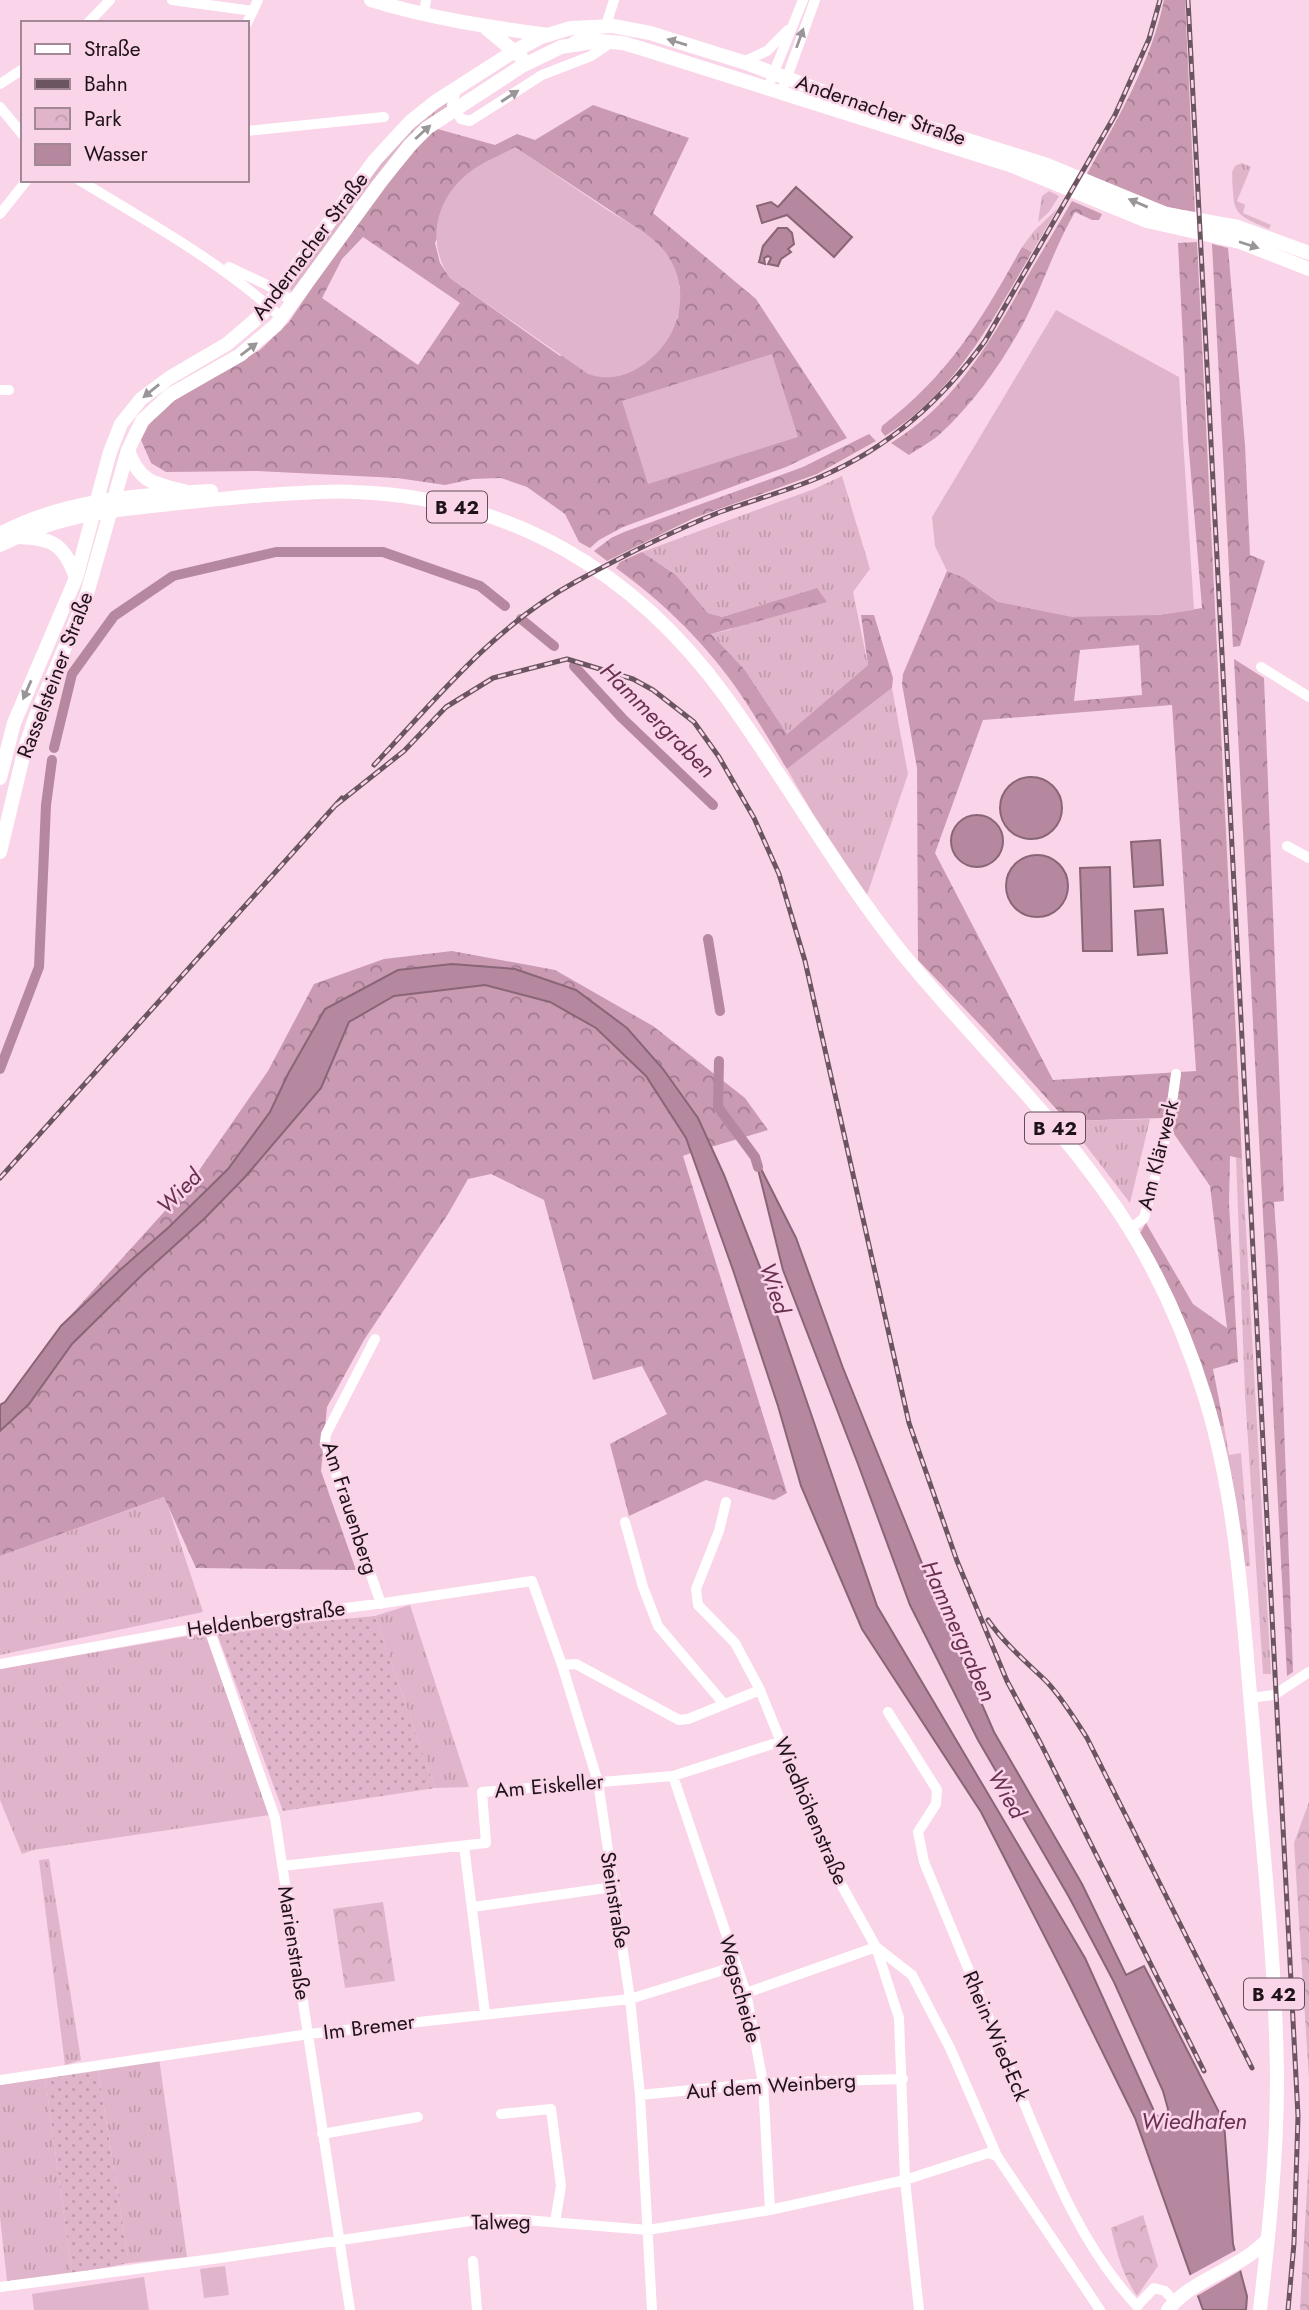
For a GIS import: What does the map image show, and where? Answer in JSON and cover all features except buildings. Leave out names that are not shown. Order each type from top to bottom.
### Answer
[{"type":"main road","points":[[371,0],[425,7],[485,27],[548,35]]},
{"type":"main road","name":"Andernacher Straße","points":[[96,507],[116,434],[135,406],[159,384],[227,345],[246,330],[269,306],[394,137],[419,114],[513,52],[548,35],[571,28],[606,25],[650,33],[743,62],[777,82],[1010,165],[1147,221],[1240,242],[1309,269]]},
{"type":"main road","points":[[485,27],[513,52],[533,60]]},
{"type":"main road","name":"Andernacher Straße","points":[[114,505],[136,429],[155,407],[261,340],[282,318],[409,146],[427,128],[454,109],[533,60],[570,44],[612,42],[777,82],[1047,165],[1166,214],[1238,227],[1309,253]]},
{"type":"main road","points":[[128,450],[134,466],[144,478],[159,485],[189,492]]},
{"type":"main road","name":"B 42","points":[[114,505],[189,492],[306,487],[331,491]]},
{"type":"main road","name":"B 42","points":[[0,545],[7,536],[96,507],[331,491],[368,492],[432,501],[502,520],[546,538],[585,560],[650,610],[696,659],[727,699],[879,925],[932,990],[1066,1140],[1101,1186],[1156,1275],[1179,1325],[1215,1432],[1233,1525],[1250,1698],[1275,2015],[1276,2112],[1268,2239],[1260,2310]]},
{"type":"main road","name":"Rasselsteiner Straße","points":[[0,852],[25,748],[40,704],[86,597],[114,505]]},
{"type":"main road","name":"Rasselsteiner Straße","points":[[0,779],[4,745],[62,616],[96,507]]},
{"type":"main road","points":[[7,536],[42,538],[52,542],[68,558],[76,578]]},
{"type":"main road","points":[[4,745],[25,748]]},
{"type":"main road","points":[[1171,2306],[1188,2292],[1244,2260],[1268,2239]]},
{"type":"street","points":[[90,21],[110,0]]},
{"type":"street","points":[[172,0],[253,10]]},
{"type":"street","points":[[248,21],[258,0]]},
{"type":"street","points":[[570,44],[606,25],[614,0]]},
{"type":"street","points":[[777,82],[793,24],[803,0]]},
{"type":"street","points":[[777,82],[815,0]]},
{"type":"street","points":[[743,62],[767,51],[793,24]]},
{"type":"street","points":[[456,88],[452,101],[454,109],[461,119],[470,121],[542,75],[591,56],[612,42]]},
{"type":"street","points":[[0,84],[21,70]]},
{"type":"street","points":[[0,107],[21,133]]},
{"type":"street","points":[[248,131],[384,117]]},
{"type":"street","points":[[0,214],[25,182]]},
{"type":"street","points":[[82,182],[197,251],[243,284],[282,318]]},
{"type":"street","points":[[197,251],[294,302]]},
{"type":"street","points":[[1261,667],[1309,697]]},
{"type":"street","points":[[1287,846],[1309,858]]},
{"type":"street","name":"Am Klärwerk","points":[[1130,1229],[1144,1218],[1169,1125],[1176,1074]]},
{"type":"street","name":"Am Frauenberg","points":[[374,1339],[324,1442],[381,1604]]},
{"type":"street","name":"Wiedhöhenstraße","points":[[726,1502],[719,1531],[695,1589],[698,1605],[734,1643],[760,1690],[831,1867],[876,1947],[899,2018],[905,2180],[919,2310]]},
{"type":"street","points":[[625,1522],[657,1626],[724,1703]]},
{"type":"street","name":"Heldenbergstraße","points":[[0,1664],[208,1626],[532,1581]]},
{"type":"street","name":"Steinstraße","points":[[532,1581],[562,1665],[598,1782],[630,1999],[640,2095],[652,2310]]},
{"type":"street","name":"Marienstraße","points":[[208,1626],[275,1818],[350,2310]]},
{"type":"street","points":[[562,1665],[576,1664],[679,1720],[688,1719],[760,1690]]},
{"type":"street","points":[[1250,1698],[1274,1695],[1309,1672]]},
{"type":"street","name":"Rhein-Wied-Eck","points":[[888,1712],[937,1790],[936,1804],[918,1832],[924,1862],[1058,2184],[1096,2251],[1121,2288],[1138,2306],[1154,2288],[1165,2291],[1171,2306]]},
{"type":"street","name":"Am Eiskeller","points":[[464,1846],[486,1843],[482,1792],[673,1776],[782,1741]]},
{"type":"street","name":"Wegscheide","points":[[673,1776],[746,1993],[763,2082],[770,2210]]},
{"type":"street","points":[[282,1866],[464,1846],[485,2013]]},
{"type":"street","points":[[473,1907],[613,1887]]},
{"type":"street","points":[[746,1993],[876,1947],[912,1975],[950,2048],[997,2156],[1100,2310]]},
{"type":"street","name":"Im Bremer","points":[[0,2080],[309,2034],[630,1999],[736,1966]]},
{"type":"street","name":"Auf dem Weinberg","points":[[640,2095],[763,2082],[903,2079]]},
{"type":"street","points":[[501,2114],[551,2109],[561,2186],[555,2222]]},
{"type":"street","points":[[322,2134],[418,2117]]},
{"type":"street","name":"Talweg","points":[[0,2287],[470,2221],[513,2219],[648,2230],[770,2210],[905,2180],[988,2153],[997,2156]]},
{"type":"street","points":[[473,2261],[477,2310]]},
{"type":"green space","points":[[1164,0],[1185,0],[1195,213],[1159,205],[1087,174],[1142,68]]},
{"type":"green space","points":[[451,97],[450,107],[361,203],[353,198],[395,144]]},
{"type":"green space","points":[[593,105],[689,138],[653,213],[756,299],[847,438],[786,467],[623,527],[590,548],[579,542],[565,514],[527,487],[501,478],[473,479],[445,485],[397,478],[257,471],[166,472],[151,463],[141,440],[149,424],[166,405],[260,350],[289,322],[382,190],[434,128],[495,145],[517,134],[535,140]],"holes":[[[516,148],[646,234],[680,287],[678,318],[560,356],[450,278],[440,263],[435,243],[460,181],[484,163]],[[363,237],[460,303],[418,365],[322,298],[342,259]]]},
{"type":"green space","points":[[515,147],[645,233],[668,256],[679,285],[678,314],[666,342],[649,361],[633,371],[615,377],[588,374],[450,278],[442,264],[436,235],[442,207],[449,193],[471,171]]},
{"type":"green space","points":[[1242,163],[1251,167],[1237,201],[1245,205],[1243,213],[1271,225],[1269,229],[1247,219],[1237,210],[1233,196],[1232,172],[1235,166]]},
{"type":"green space","points":[[1049,191],[1059,196],[1049,212],[1038,222],[1042,196]]},
{"type":"green space","points":[[1072,201],[1102,214],[1099,220],[1092,220],[1075,212],[1023,324],[986,382],[964,410],[925,445],[909,455],[891,443],[933,411],[982,352]]},
{"type":"green space","points":[[350,203],[357,208],[292,293],[289,287]]},
{"type":"green space","points":[[1058,208],[1032,252],[1022,247],[1034,231]]},
{"type":"green space","points":[[1197,242],[1242,1159],[1230,1156],[1229,1204],[1238,1362],[1213,1369],[1224,1426],[1218,1426],[1140,1233],[1146,1223],[1193,1304],[1227,1328],[1210,1186],[1163,1118],[1067,1121],[918,960],[917,768],[902,684],[903,674],[947,571],[963,577],[998,602],[1157,615],[1202,608],[1188,439],[1178,243]],"holes":[[[1139,645],[1142,695],[1074,701],[1080,650]],[[1172,705],[1196,1071],[1053,1080],[935,853],[983,720]]]},
{"type":"green space","points":[[1212,244],[1228,248],[1245,445],[1250,555],[1265,561],[1240,646],[1233,647]]},
{"type":"green space","points":[[1022,247],[1032,252],[970,354],[932,399],[910,419],[885,436],[881,431],[882,426],[927,386],[962,344]]},
{"type":"green space","points":[[1056,310],[1179,377],[1194,610],[1157,615],[1072,617],[998,602],[963,577],[947,571],[935,546],[932,517]]},
{"type":"green space","points":[[772,354],[798,437],[648,484],[622,401]]},
{"type":"green space","points":[[869,434],[876,441],[817,474],[694,518],[607,561],[594,551],[624,532],[803,467]]},
{"type":"green space","points":[[842,476],[870,569],[853,592],[868,665],[787,734],[745,670],[711,634],[729,630],[817,588],[722,617],[708,613],[676,575],[642,552],[814,489]]},
{"type":"green space","points":[[642,552],[676,575],[708,613],[722,617],[817,588],[827,602],[711,634],[745,670],[787,734],[868,665],[861,615],[874,615],[893,678],[892,688],[787,769],[720,666],[663,606],[616,568],[620,562]]},
{"type":"green space","points":[[1234,659],[1264,678],[1284,1201],[1274,1202],[1293,1672],[1287,1676]]},
{"type":"green space","points":[[892,688],[908,774],[867,895],[816,819],[787,769]]},
{"type":"green space","points":[[452,951],[555,970],[653,1026],[745,1098],[768,1130],[711,1147],[698,1118],[576,990],[515,969],[452,964],[398,970],[288,1074],[270,1112],[228,1169],[61,1326],[191,1182],[268,1071],[314,984],[384,959]]},
{"type":"green space","points":[[485,985],[550,1002],[596,1028],[646,1076],[686,1138],[691,1153],[683,1156],[787,1493],[774,1500],[706,1480],[629,1516],[610,1444],[667,1414],[642,1366],[593,1380],[544,1200],[491,1174],[468,1179],[448,1214],[364,1340],[327,1407],[321,1471],[356,1570],[196,1568],[164,1497],[0,1556],[0,1431],[29,1404],[72,1344],[245,1177],[321,1088],[348,1022],[394,996]]},
{"type":"green space","points":[[1150,1119],[1130,1203],[1067,1121]]},
{"type":"green space","points":[[1236,1158],[1242,1159],[1271,1674],[1263,1674],[1245,1394]]},
{"type":"green space","points":[[1218,1426],[1224,1426],[1229,1455],[1241,1453],[1250,1566],[1245,1566]]},
{"type":"green space","points":[[165,1497],[203,1612],[0,1655],[0,1556]]},
{"type":"green space","points":[[410,1605],[469,1787],[435,1788],[375,1616]]},
{"type":"green space","points":[[375,1616],[435,1788],[283,1811],[216,1631]]},
{"type":"green space","points":[[205,1633],[270,1815],[33,1850],[22,1854],[0,1800],[0,1669]]},
{"type":"green space","points":[[1309,1802],[1309,2079],[1294,1843]]},
{"type":"green space","points":[[49,1859],[81,2060],[65,2065],[39,1860]]},
{"type":"green space","points":[[383,1902],[395,1981],[345,1988],[333,1909]]},
{"type":"green space","points":[[159,2058],[187,2257],[129,2263],[98,2070]]},
{"type":"green space","points":[[98,2070],[129,2263],[72,2274],[45,2077]]},
{"type":"green space","points":[[45,2077],[72,2274],[7,2281],[0,2217],[0,2085]]},
{"type":"green space","points":[[1309,2156],[1309,2310],[1300,2310]]},
{"type":"green space","points":[[1143,2215],[1158,2266],[1137,2296],[1124,2271],[1111,2228]]},
{"type":"green space","points":[[225,2266],[229,2295],[204,2298],[200,2269]]},
{"type":"green space","points":[[144,2277],[149,2310],[34,2310],[32,2294]]},
{"type":"water","points":[[796,187],[852,237],[834,257],[787,215],[762,223],[757,206],[771,202],[778,207]]},
{"type":"water","points":[[778,228],[787,228],[792,233],[794,244],[788,249],[791,252],[781,259],[778,266],[768,264],[771,258],[768,256],[764,258],[765,264],[759,262],[763,246]]},
{"type":"water","points":[[1031,777],[1043,779],[1053,786],[1060,796],[1060,820],[1053,830],[1043,837],[1031,839],[1019,837],[1009,830],[1002,820],[1000,808],[1002,796],[1009,786],[1019,779]]},
{"type":"water","points":[[977,815],[987,817],[995,823],[1001,831],[1001,851],[995,859],[987,865],[977,867],[967,865],[959,859],[953,851],[951,841],[953,831],[959,823],[967,817]]},
{"type":"water","points":[[1160,840],[1163,885],[1134,887],[1131,842]]},
{"type":"water","points":[[1037,855],[1049,857],[1059,864],[1066,874],[1066,898],[1059,908],[1049,915],[1037,917],[1025,915],[1015,908],[1008,898],[1006,886],[1008,874],[1015,864],[1025,857]]},
{"type":"water","points":[[1110,867],[1112,951],[1083,951],[1080,868]]},
{"type":"water","points":[[1163,909],[1167,953],[1138,955],[1135,911]]},
{"type":"water","name":"Wiedhafen","points":[[452,964],[515,969],[576,990],[627,1028],[663,1069],[698,1118],[724,1175],[765,1280],[877,1606],[1085,1958],[1154,2111],[1158,2117],[1167,2114],[1163,2091],[1114,1982],[1069,1897],[978,1740],[910,1605],[783,1270],[755,1157],[796,1238],[843,1368],[940,1608],[994,1732],[1082,1884],[1126,1975],[1144,1966],[1224,2122],[1233,2244],[1247,2296],[1246,2310],[1203,2310],[1135,2118],[1067,1980],[981,1812],[862,1629],[801,1486],[778,1406],[686,1138],[646,1076],[596,1028],[550,1002],[485,985],[394,996],[349,1022],[321,1088],[245,1177],[72,1344],[29,1404],[0,1431],[0,1405],[5,1402],[61,1326],[228,1169],[270,1112],[325,1009],[398,970]]},
{"type":"pier","points":[[1238,2249],[1243,2269],[1195,2297],[1187,2277]]},
{"type":"waterway","name":"Hammergraben","points":[[54,748],[72,674],[114,616],[173,576],[276,552],[383,552],[480,586],[505,606]]},
{"type":"waterway","name":"Hammergraben","points":[[521,619],[554,646]]},
{"type":"waterway","name":"Hammergraben","points":[[574,666],[622,718],[713,805]]},
{"type":"waterway","name":"Hammergraben","points":[[0,1069],[39,967],[46,805],[52,760]]},
{"type":"waterway","name":"Hammergraben","points":[[708,939],[720,1011]]},
{"type":"waterway","name":"Hammergraben","points":[[719,1061],[718,1107],[755,1157],[758,1167]]},
{"type":"railway","points":[[374,765],[444,689],[493,641],[547,599],[612,562],[683,528],[720,512],[808,482],[845,465],[891,437],[932,403],[985,341],[1115,115],[1149,39],[1160,0]]},
{"type":"railway","points":[[1188,0],[1298,2116],[1294,2243],[1288,2310]]},
{"type":"railway","points":[[336,805],[404,751],[446,707],[493,678],[567,659],[633,679],[653,690],[694,722],[719,757],[754,818],[779,874],[805,961],[909,1423],[957,1561],[1007,1681],[1204,2071]]},
{"type":"railway","points":[[0,1178],[342,798]]},
{"type":"railway","points":[[988,1620],[1008,1644],[1051,1686],[1087,1738],[1252,2068]]},
{"type":"water label","name":"Wied","points":[[179,1191]]},
{"type":"water label","name":"Wied","points":[[775,1288]]},
{"type":"water label","name":"Wied","points":[[1007,1794]]}]
